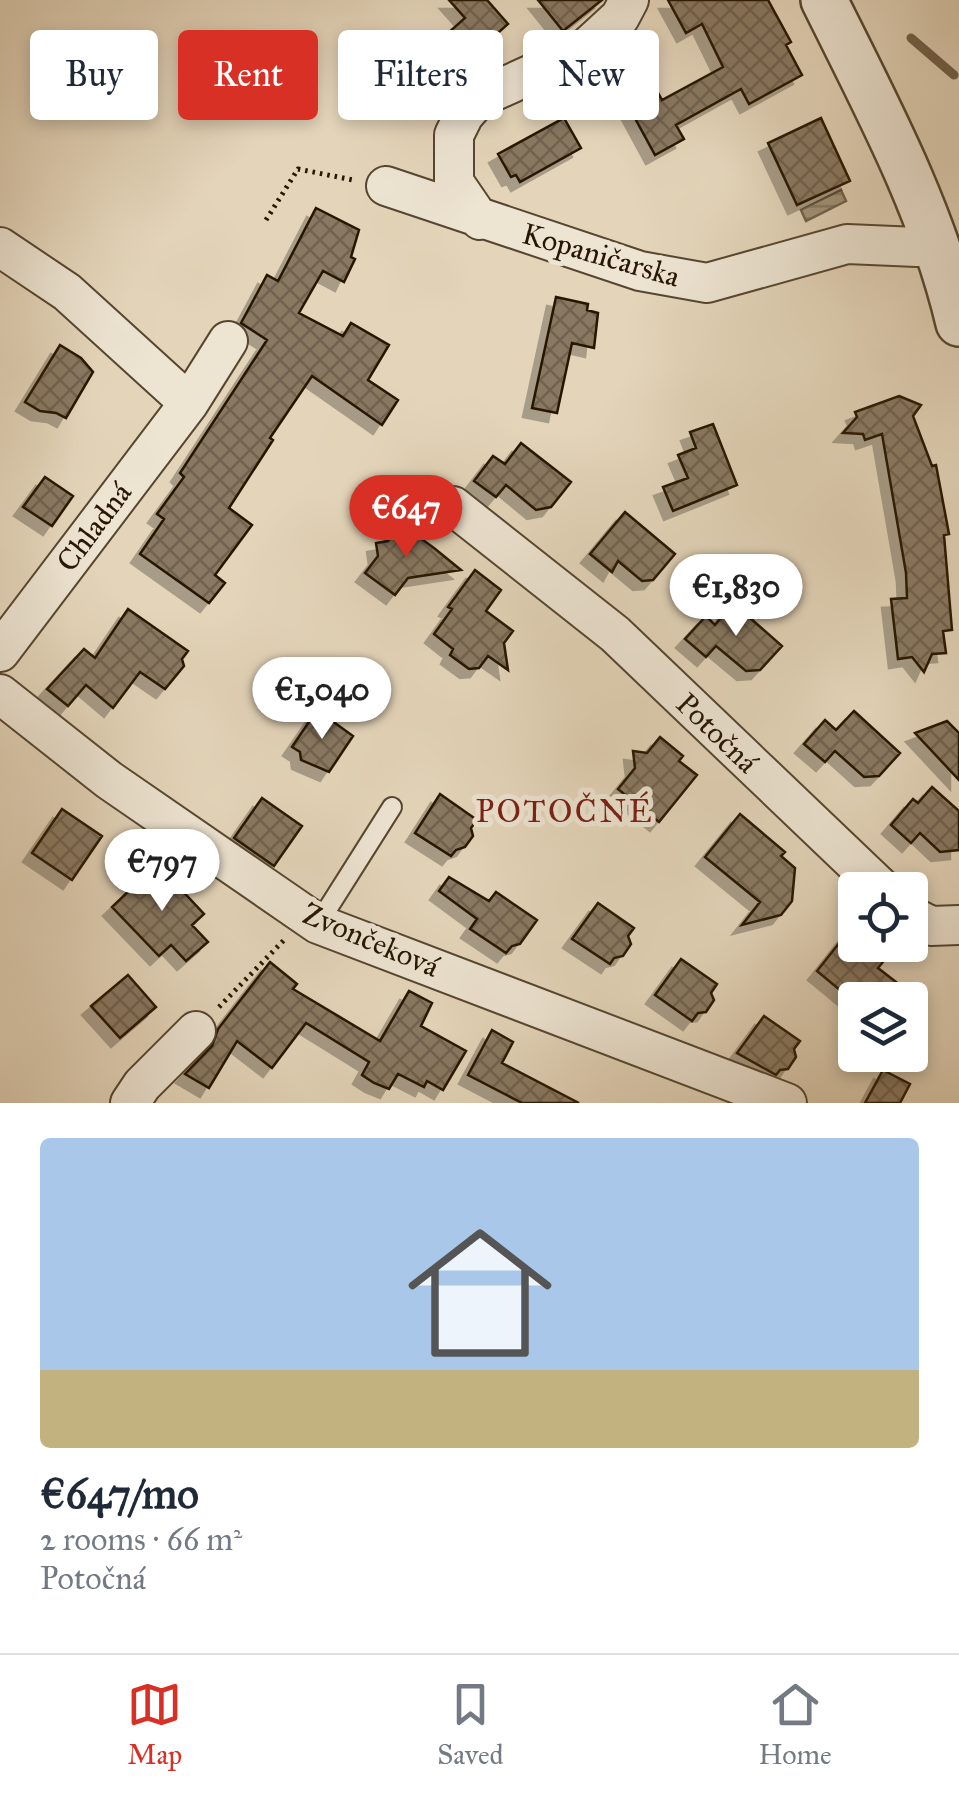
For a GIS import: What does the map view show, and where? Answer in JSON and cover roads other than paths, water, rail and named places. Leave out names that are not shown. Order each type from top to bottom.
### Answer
[{"type":"street","points":[[480,220],[454,182],[454,136],[464,115],[479,98],[583,51],[612,26],[629,0]]},
{"type":"street","points":[[824,0],[903,159],[937,244],[959,323]]},
{"type":"street","name":"Kopaničarska","points":[[386,186],[640,271],[707,283],[848,244],[937,244]]},
{"type":"street","points":[[0,247],[67,292],[188,403]]},
{"type":"street","name":"Chladná","points":[[0,652],[188,403],[228,341]]},
{"type":"street","name":"Potočná","points":[[453,506],[615,634],[864,872]]},
{"type":"street","name":"Zvončeková","points":[[0,694],[304,929],[787,1103]]},
{"type":"street","points":[[928,924],[959,925]]},
{"type":"street","points":[[130,1103],[142,1085],[196,1031]]},
{"type":"lane","points":[[304,929],[392,807]]},
{"type":"waterway","points":[[911,38],[954,75]]},
{"type":"district","name":"POTOČNÉ","points":[[565,811]]}]
